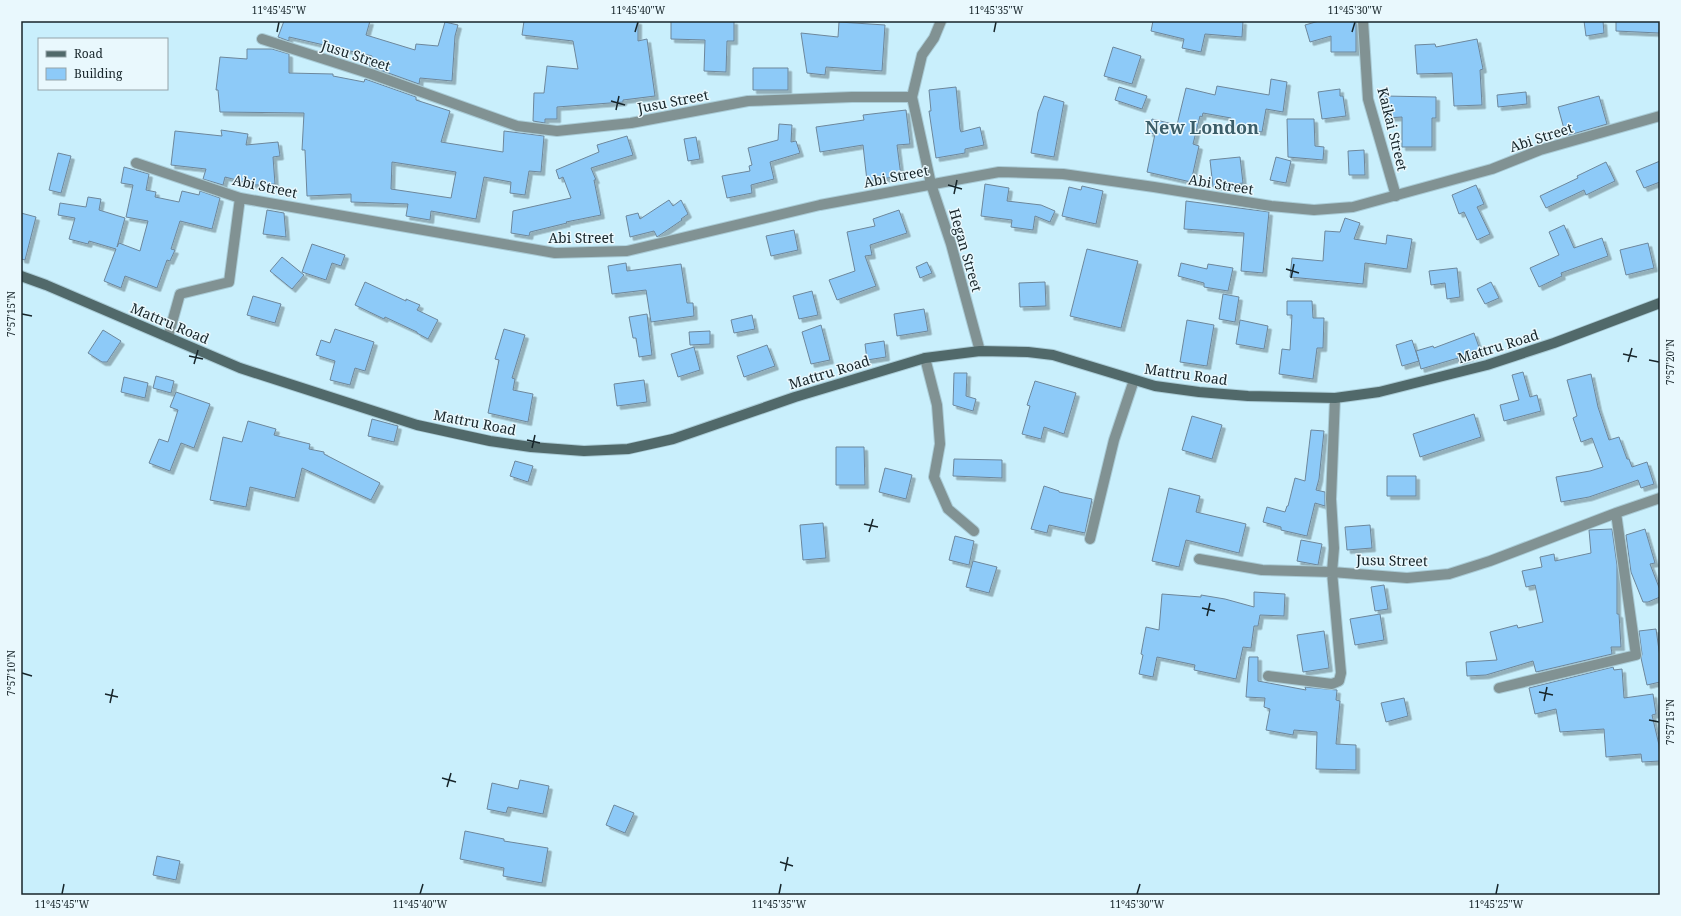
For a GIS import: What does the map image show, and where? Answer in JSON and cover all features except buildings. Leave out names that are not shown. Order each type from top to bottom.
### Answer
[{"type":"main road","name":"Mattru Road","points":[[21,276],[46,285],[240,368],[417,425],[490,441],[584,452],[628,449],[673,439],[795,397],[924,358],[980,351],[1028,352],[1053,355],[1155,386],[1234,395],[1335,398],[1379,392],[1487,364],[1554,343],[1660,303]]},
{"type":"street","name":"Hegan Street","points":[[941,21],[934,38],[922,55],[912,97],[931,184],[951,244],[980,351]]},
{"type":"street","name":"Kaikai Street","points":[[1363,21],[1368,99],[1396,196]]},
{"type":"street","name":"Jusu Street","points":[[262,39],[371,74],[517,126],[557,131],[631,123],[748,101],[852,97],[912,97]]},
{"type":"street","name":"Abi Street","points":[[136,164],[240,198],[555,253],[627,251],[820,204],[999,172],[1063,174],[1271,206],[1314,210],[1353,207],[1492,168],[1540,150],[1660,116]]},
{"type":"street","points":[[168,337],[180,294],[229,282],[240,198]]},
{"type":"street","points":[[924,358],[937,406],[940,444],[934,477],[948,509],[974,531]]},
{"type":"street","points":[[1090,539],[1114,440],[1134,380]]},
{"type":"street","points":[[1268,676],[1332,684],[1339,681],[1341,674],[1332,572],[1334,548],[1331,499],[1335,398]]},
{"type":"street","name":"Jusu Street","points":[[1199,559],[1262,570],[1332,572],[1407,578],[1449,574],[1490,561],[1616,513],[1660,498]]},
{"type":"street","points":[[1498,688],[1636,655],[1616,513]]},
{"type":"district","name":"New London","points":[[1202,127]]}]
